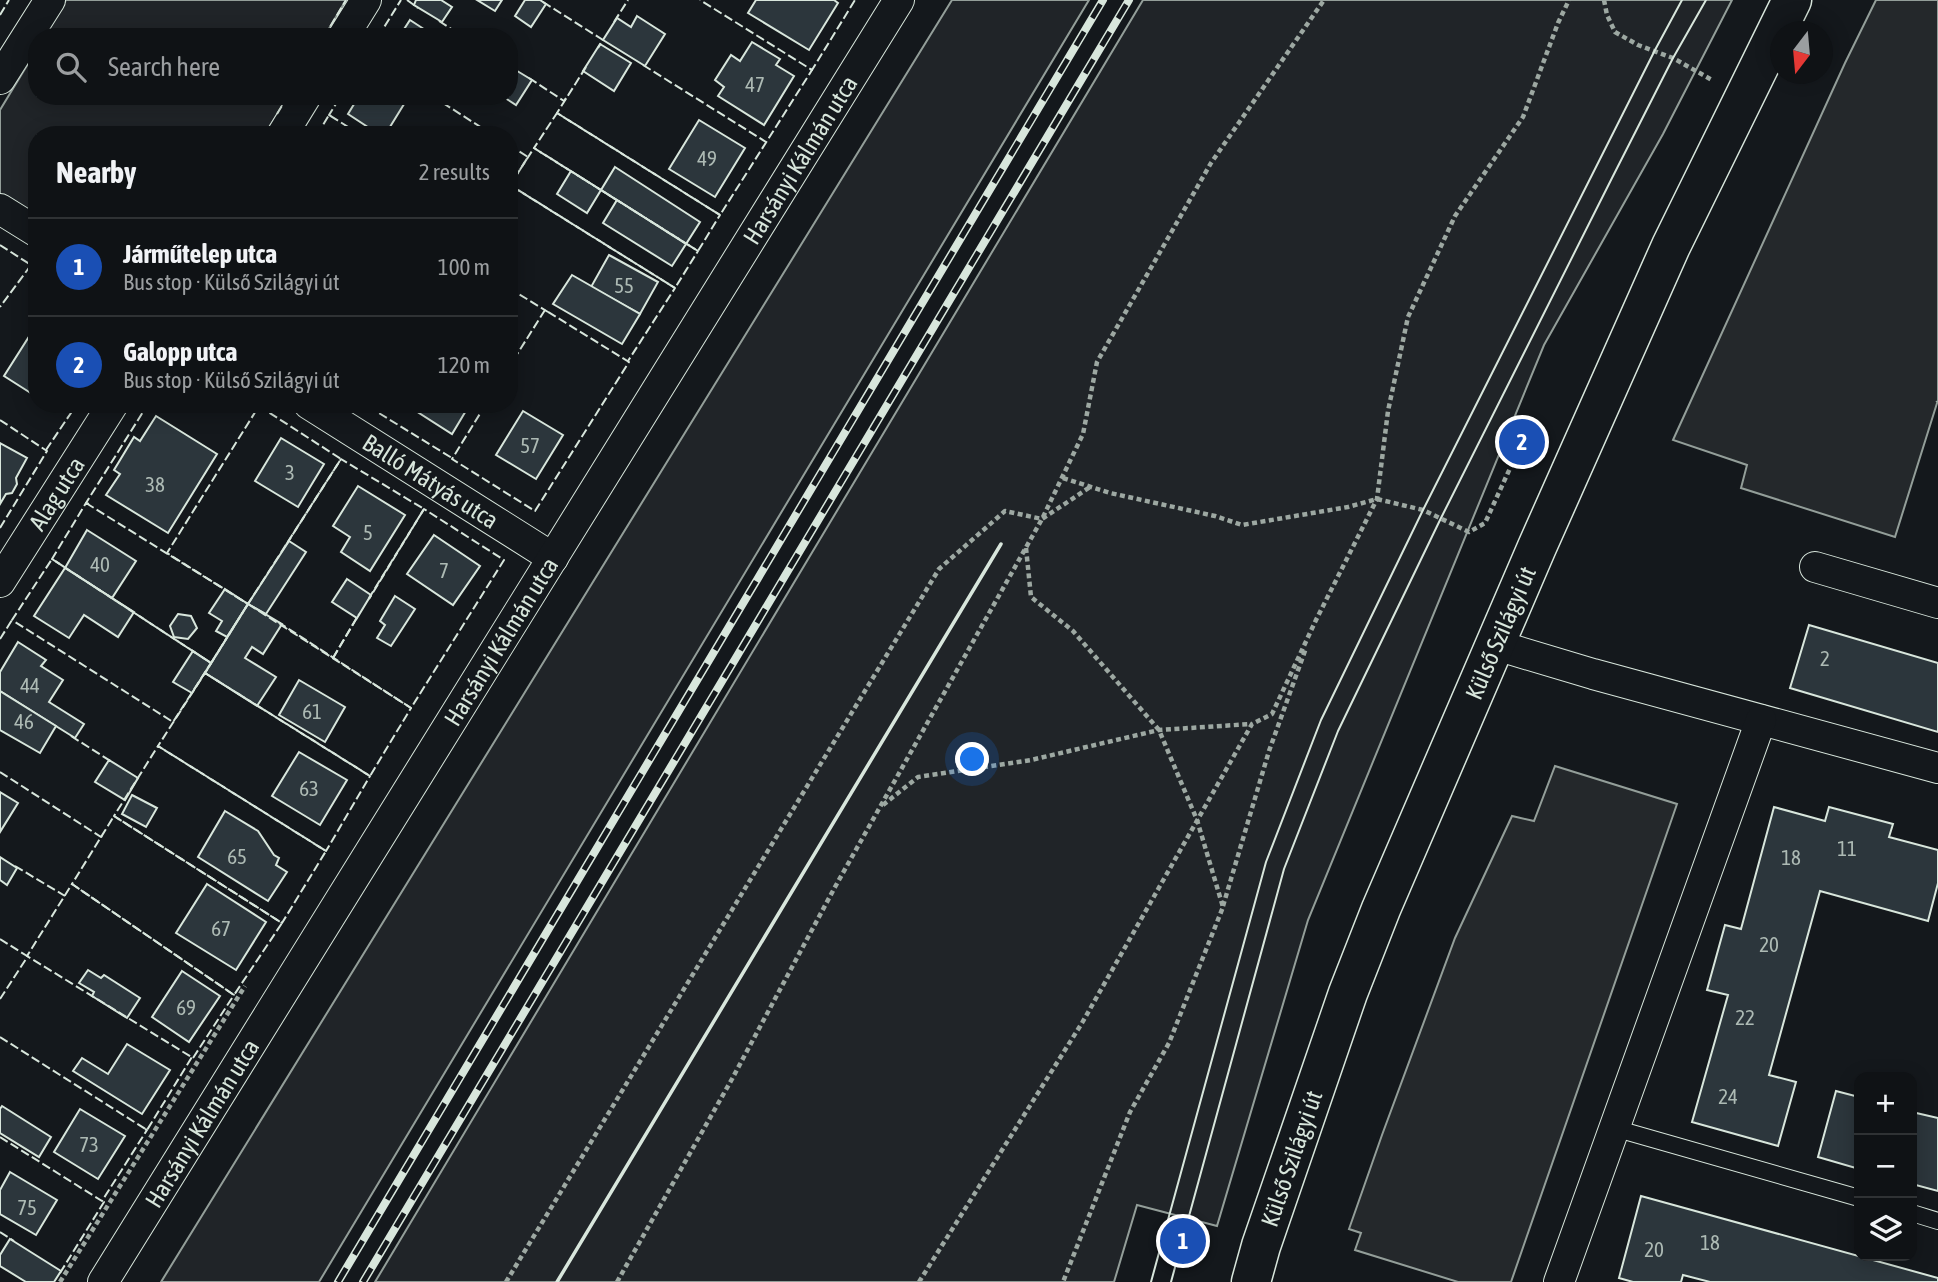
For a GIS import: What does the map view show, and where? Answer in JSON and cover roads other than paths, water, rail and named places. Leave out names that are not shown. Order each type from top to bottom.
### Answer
[{"type":"street","points":[[32,28],[50,0]]},
{"type":"street","points":[[349,28],[366,0]]},
{"type":"street","name":"Harsányi Kálmán utca","points":[[103,1282],[899,0]]},
{"type":"street","name":"Külső Szilágyi út","points":[[1251,1282],[1348,993],[1381,909],[1536,547],[1671,246],[1792,0]]},
{"type":"street","points":[[0,79],[28,35]]},
{"type":"street","points":[[288,126],[300,105]]},
{"type":"street","points":[[0,209],[28,226]]},
{"type":"street","name":"Alag utca","points":[[0,582],[107,413]]},
{"type":"street","name":"Balló Mátyás utca","points":[[323,413],[552,558]]},
{"type":"street","points":[[1815,567],[1938,603]]},
{"type":"street","points":[[1496,645],[1938,768]]},
{"type":"street","points":[[1559,1282],[1761,720]]},
{"type":"lane","points":[[1614,1128],[1854,1197]]},
{"type":"lane","points":[[1917,1215],[1938,1221]]},
{"type":"tram line","points":[[1151,1282],[1266,862],[1321,720],[1423,510],[1682,0]]},
{"type":"tram line","points":[[1171,1282],[1284,869],[1338,731],[1441,518],[1612,178],[1706,0]]},
{"type":"railway","points":[[338,1282],[1103,0]]},
{"type":"railway","points":[[363,1282],[1129,0]]},
{"type":"place","name":"Galopp utca","points":[[1522,442]]},
{"type":"place","name":"Járműtelep utca","points":[[1183,1241]]}]
